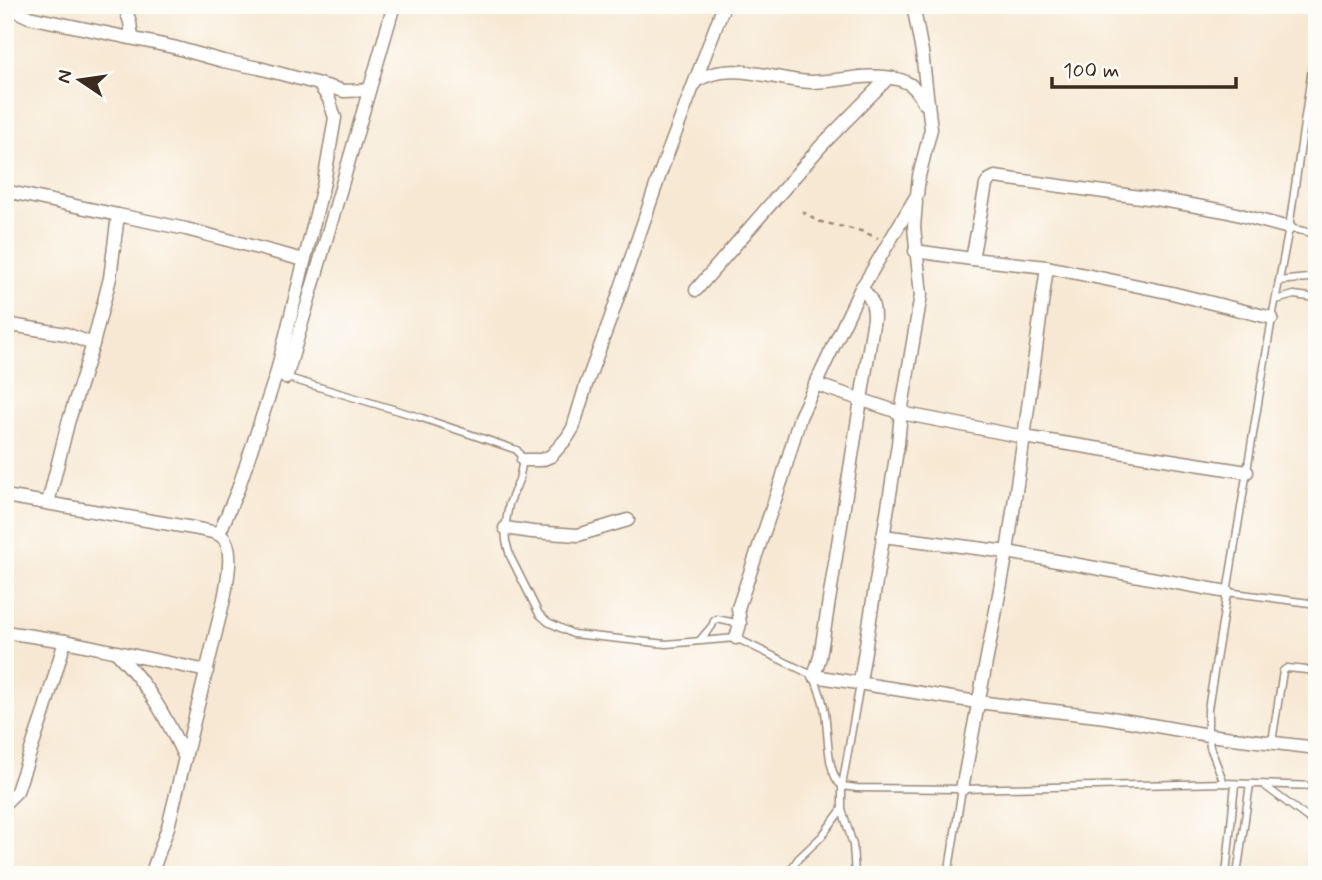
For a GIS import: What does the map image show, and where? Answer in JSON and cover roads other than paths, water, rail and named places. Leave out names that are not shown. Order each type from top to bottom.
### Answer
[{"type":"street","points":[[124,5],[131,22],[132,37]]},
{"type":"street","points":[[219,534],[281,376],[318,272],[394,5]]},
{"type":"street","points":[[523,460],[541,460],[551,456],[573,428],[662,168],[724,5]]},
{"type":"street","points":[[860,682],[921,295],[914,227],[919,176],[931,129],[922,52],[913,5]]},
{"type":"street","points":[[5,6],[29,17],[132,37],[344,90],[369,90]]},
{"type":"street","points":[[696,81],[717,72],[740,71],[811,82],[888,78],[904,82],[916,89],[928,109]]},
{"type":"street","points":[[696,290],[821,146],[888,78]]},
{"type":"street","points":[[281,376],[304,260],[324,182],[335,118],[329,99],[319,84]]},
{"type":"street","points":[[324,182],[352,145]]},
{"type":"street","points":[[972,259],[986,185],[995,177],[1162,200],[1225,211],[1289,228]]},
{"type":"street","points":[[5,191],[186,229],[304,260]]},
{"type":"street","points":[[736,638],[740,624],[738,608],[800,417],[861,288],[917,195]]},
{"type":"street","points":[[48,503],[110,278],[118,215]]},
{"type":"street","points":[[915,251],[1047,267],[1172,293],[1272,318]]},
{"type":"street","points":[[962,789],[1007,552],[1047,267]]},
{"type":"street","points":[[861,288],[870,295],[874,318],[820,657],[814,676],[977,702],[1106,716],[1208,735],[1317,748]]},
{"type":"street","points":[[5,324],[66,334],[93,344]]},
{"type":"street","points":[[815,384],[901,413],[1024,437],[1247,472]]},
{"type":"street","points":[[5,496],[219,534],[226,541],[229,565],[225,598],[168,827],[151,875]]},
{"type":"street","points":[[505,528],[578,535],[628,520]]},
{"type":"street","points":[[883,536],[1007,552],[1227,592]]},
{"type":"street","points":[[5,632],[65,641],[207,671]]},
{"type":"street","points":[[5,803],[17,792],[65,641]]},
{"type":"street","points":[[117,652],[152,695],[167,719],[185,758]]},
{"type":"lane","points":[[1224,783],[1209,747],[1208,709],[1289,228],[1313,61],[1317,50]]},
{"type":"lane","points":[[1279,281],[1316,277],[1316,234],[1289,228]]},
{"type":"lane","points":[[1276,300],[1294,295],[1317,298]]},
{"type":"lane","points":[[281,376],[416,416],[517,450],[523,460],[519,480],[509,504],[506,541],[510,556],[539,614],[548,622],[573,634],[666,643],[736,638],[814,676],[824,708],[831,765],[837,783],[842,786],[962,789],[1224,783],[1317,786]]},
{"type":"lane","points":[[1227,592],[1317,604]]},
{"type":"lane","points":[[701,640],[717,619],[740,624]]},
{"type":"lane","points":[[1271,743],[1283,671],[1287,668],[1317,671]]},
{"type":"lane","points":[[855,875],[853,845],[842,808],[842,786],[860,682]]},
{"type":"lane","points":[[1226,875],[1235,784]]},
{"type":"lane","points":[[1237,875],[1251,784]]},
{"type":"lane","points":[[1264,785],[1317,825]]},
{"type":"lane","points":[[947,875],[962,789]]},
{"type":"lane","points":[[787,875],[798,859],[822,836],[842,808]]}]
